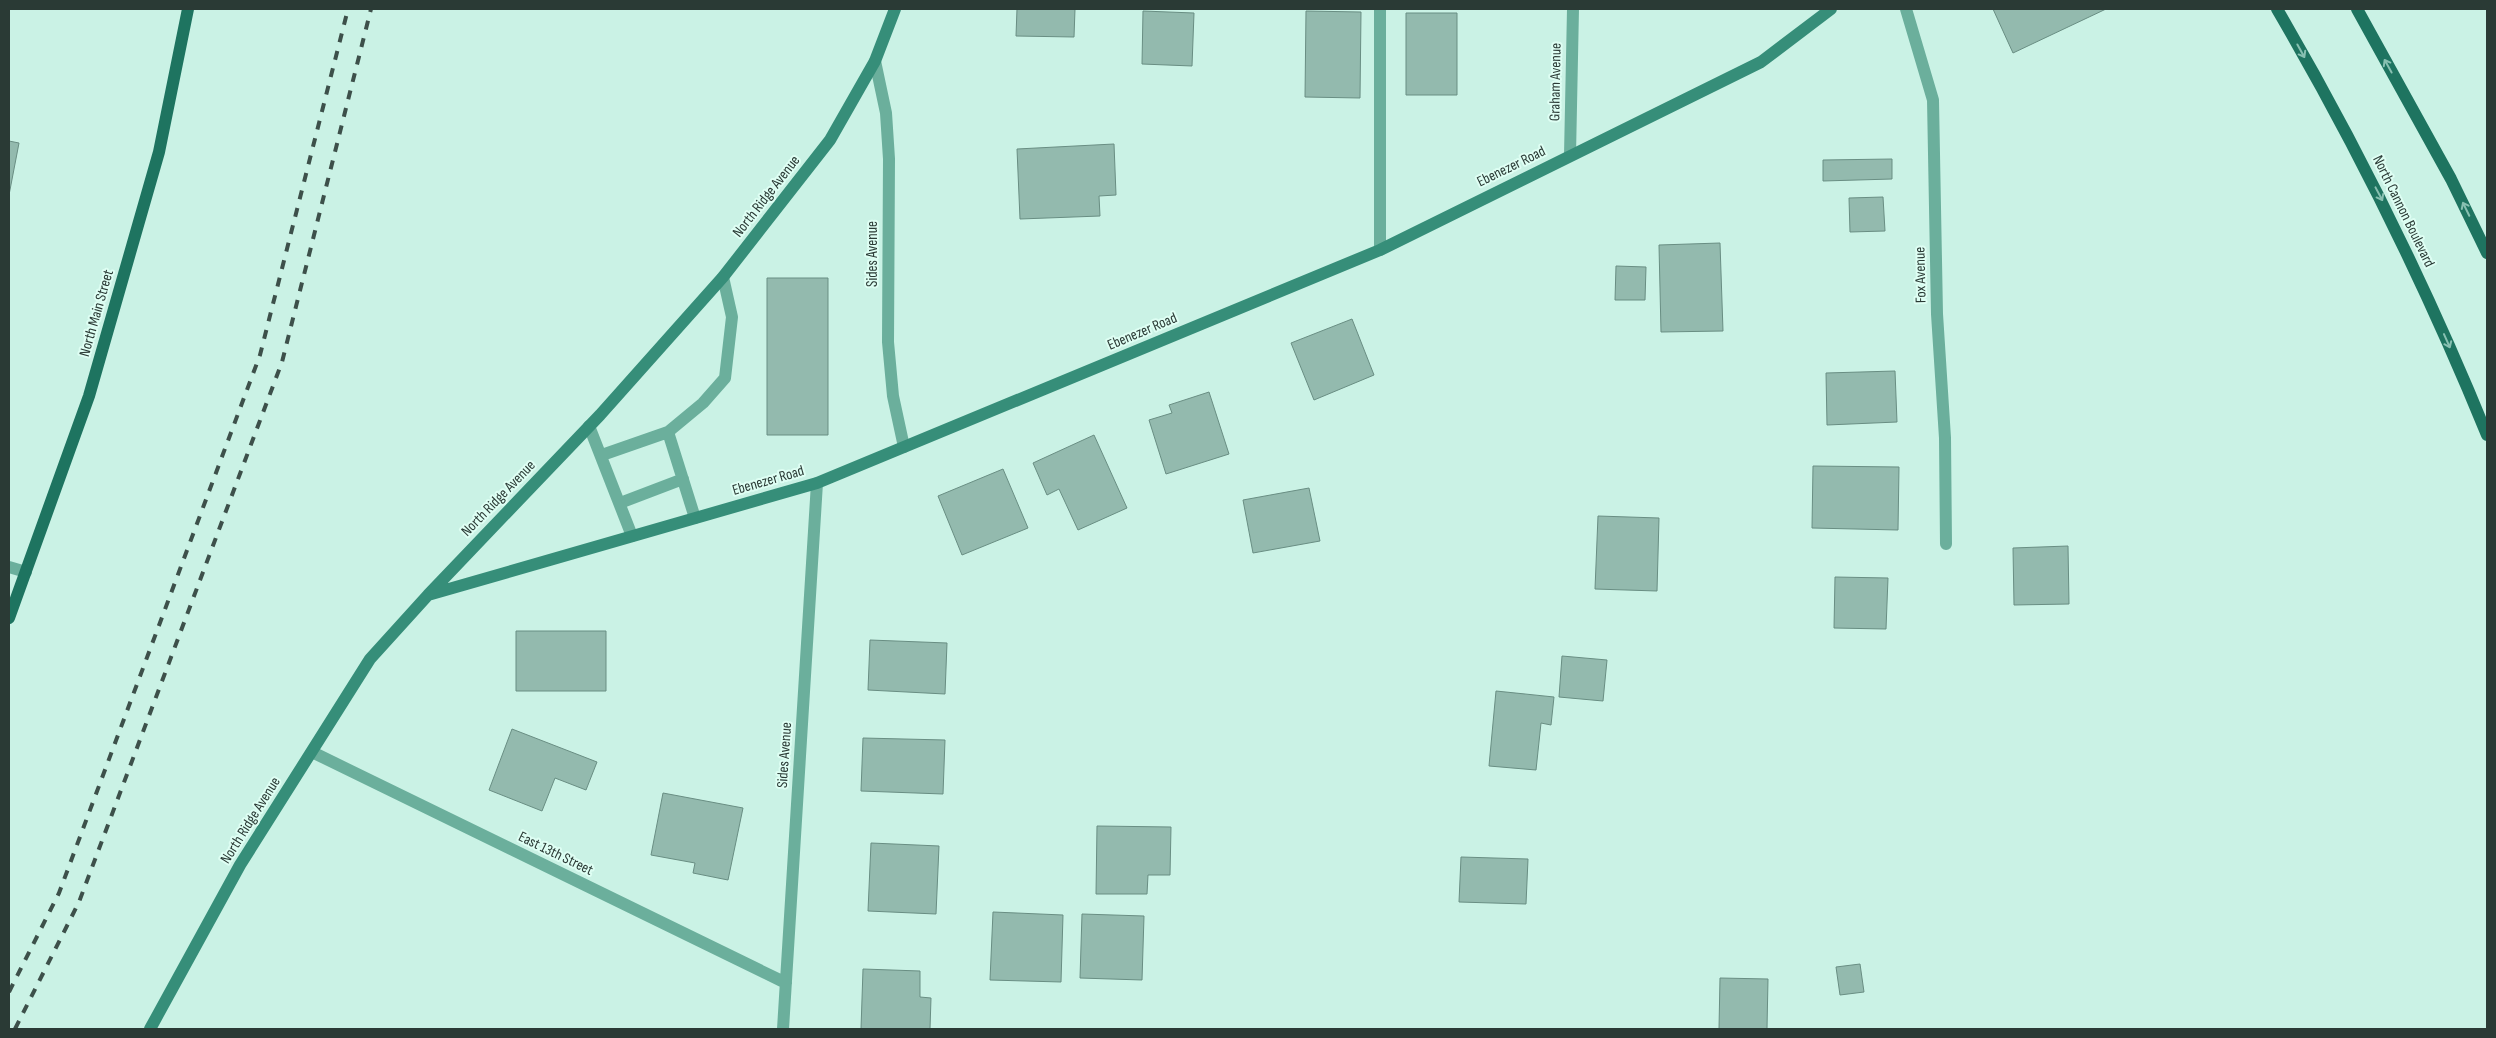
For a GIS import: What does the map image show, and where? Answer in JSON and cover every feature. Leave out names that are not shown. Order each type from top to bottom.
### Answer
[{"type":"main road","name":"North Main Street","points":[[9,618],[92,386],[159,152],[188,9]]},
{"type":"main road","name":"North Cannon Boulevard","points":[[2277,9],[2382,199],[2459,367],[2487,435]]},
{"type":"main road","points":[[2357,9],[2450,179],[2487,252]]},
{"type":"street","name":"North Ridge Avenue","points":[[150,1029],[240,865],[370,659],[428,595],[589,426],[723,277],[830,140],[875,61],[895,9]]},
{"type":"street","points":[[1380,9],[1380,250]]},
{"type":"street","name":"Graham Avenue","points":[[1570,156],[1573,9]]},
{"type":"street","name":"Ebenezer Road","points":[[428,595],[817,483],[1380,250],[1761,62],[1831,9]]},
{"type":"street","name":"Fox Avenue","points":[[1906,9],[1933,100],[1937,314],[1944,438],[1946,544]]},
{"type":"street","name":"Sides Avenue","points":[[875,61],[886,113],[889,159],[888,342],[892,396],[904,447]]},
{"type":"street","points":[[602,455],[668,432],[703,403],[725,378],[732,317],[723,277]]},
{"type":"street","points":[[589,426],[602,455],[632,536]]},
{"type":"street","points":[[668,432],[696,518]]},
{"type":"street","points":[[620,503],[683,479]]},
{"type":"street","name":"Sides Avenue","points":[[783,1029],[817,483]]},
{"type":"street","points":[[9,566],[26,572]]},
{"type":"street","name":"East 13th Street","points":[[312,752],[786,983]]},
{"type":"building","points":[[1017,9],[1075,9],[1074,37],[1016,36]]},
{"type":"building","points":[[1993,9],[2106,9],[2013,53]]},
{"type":"building","points":[[1143,11],[1194,13],[1192,66],[1142,64]]},
{"type":"building","points":[[1306,11],[1361,12],[1360,98],[1305,97]]},
{"type":"building","points":[[1406,13],[1457,13],[1457,95],[1406,95]]},
{"type":"building","points":[[9,141],[19,143],[9,195]]},
{"type":"building","points":[[1114,144],[1116,195],[1099,196],[1100,216],[1020,219],[1017,149]]},
{"type":"building","points":[[1892,159],[1892,179],[1823,181],[1823,160]]},
{"type":"building","points":[[1883,197],[1885,231],[1850,232],[1849,198]]},
{"type":"building","points":[[1720,243],[1723,331],[1661,332],[1659,245]]},
{"type":"building","points":[[1616,266],[1646,267],[1645,300],[1615,300]]},
{"type":"building","points":[[767,278],[828,278],[828,435],[767,435]]},
{"type":"building","points":[[1352,319],[1374,375],[1314,400],[1291,343]]},
{"type":"building","points":[[1895,371],[1897,422],[1827,425],[1826,373]]},
{"type":"building","points":[[1209,392],[1229,454],[1166,474],[1149,420],[1172,413],[1169,405]]},
{"type":"building","points":[[1094,435],[1127,508],[1078,530],[1059,489],[1047,495],[1033,463]]},
{"type":"building","points":[[1813,466],[1899,467],[1898,530],[1812,528]]},
{"type":"building","points":[[1003,469],[1028,528],[962,555],[938,496]]},
{"type":"building","points":[[1309,488],[1320,541],[1253,553],[1243,500]]},
{"type":"building","points":[[1598,516],[1659,518],[1657,591],[1595,589]]},
{"type":"building","points":[[2068,546],[2069,604],[2014,605],[2013,548]]},
{"type":"building","points":[[1835,577],[1888,578],[1886,629],[1834,628]]},
{"type":"building","points":[[516,631],[606,631],[606,691],[516,691]]},
{"type":"building","points":[[870,640],[947,643],[945,694],[868,690]]},
{"type":"building","points":[[1562,656],[1607,660],[1603,701],[1559,697]]},
{"type":"building","points":[[1496,691],[1554,697],[1551,725],[1541,723],[1536,770],[1489,766]]},
{"type":"building","points":[[512,729],[597,762],[586,790],[555,778],[542,811],[489,790]]},
{"type":"building","points":[[863,738],[945,740],[943,794],[861,791]]},
{"type":"building","points":[[663,793],[743,808],[728,880],[693,873],[695,863],[651,855]]},
{"type":"building","points":[[1097,826],[1171,827],[1170,875],[1148,875],[1147,894],[1096,894]]},
{"type":"building","points":[[871,843],[939,846],[936,914],[868,911]]},
{"type":"building","points":[[1461,857],[1528,859],[1526,904],[1459,902]]},
{"type":"building","points":[[993,912],[1063,915],[1061,982],[990,980]]},
{"type":"building","points":[[1082,914],[1144,916],[1142,980],[1080,978]]},
{"type":"building","points":[[1860,964],[1864,992],[1840,995],[1836,967]]},
{"type":"building","points":[[863,969],[920,971],[920,997],[931,998],[930,1029],[861,1029]]},
{"type":"building","points":[[1720,978],[1768,979],[1767,1029],[1719,1029]]},
{"type":"railway","points":[[9,992],[59,893],[260,355],[348,9]]},
{"type":"railway","points":[[15,1029],[79,902],[282,362],[371,9]]}]
